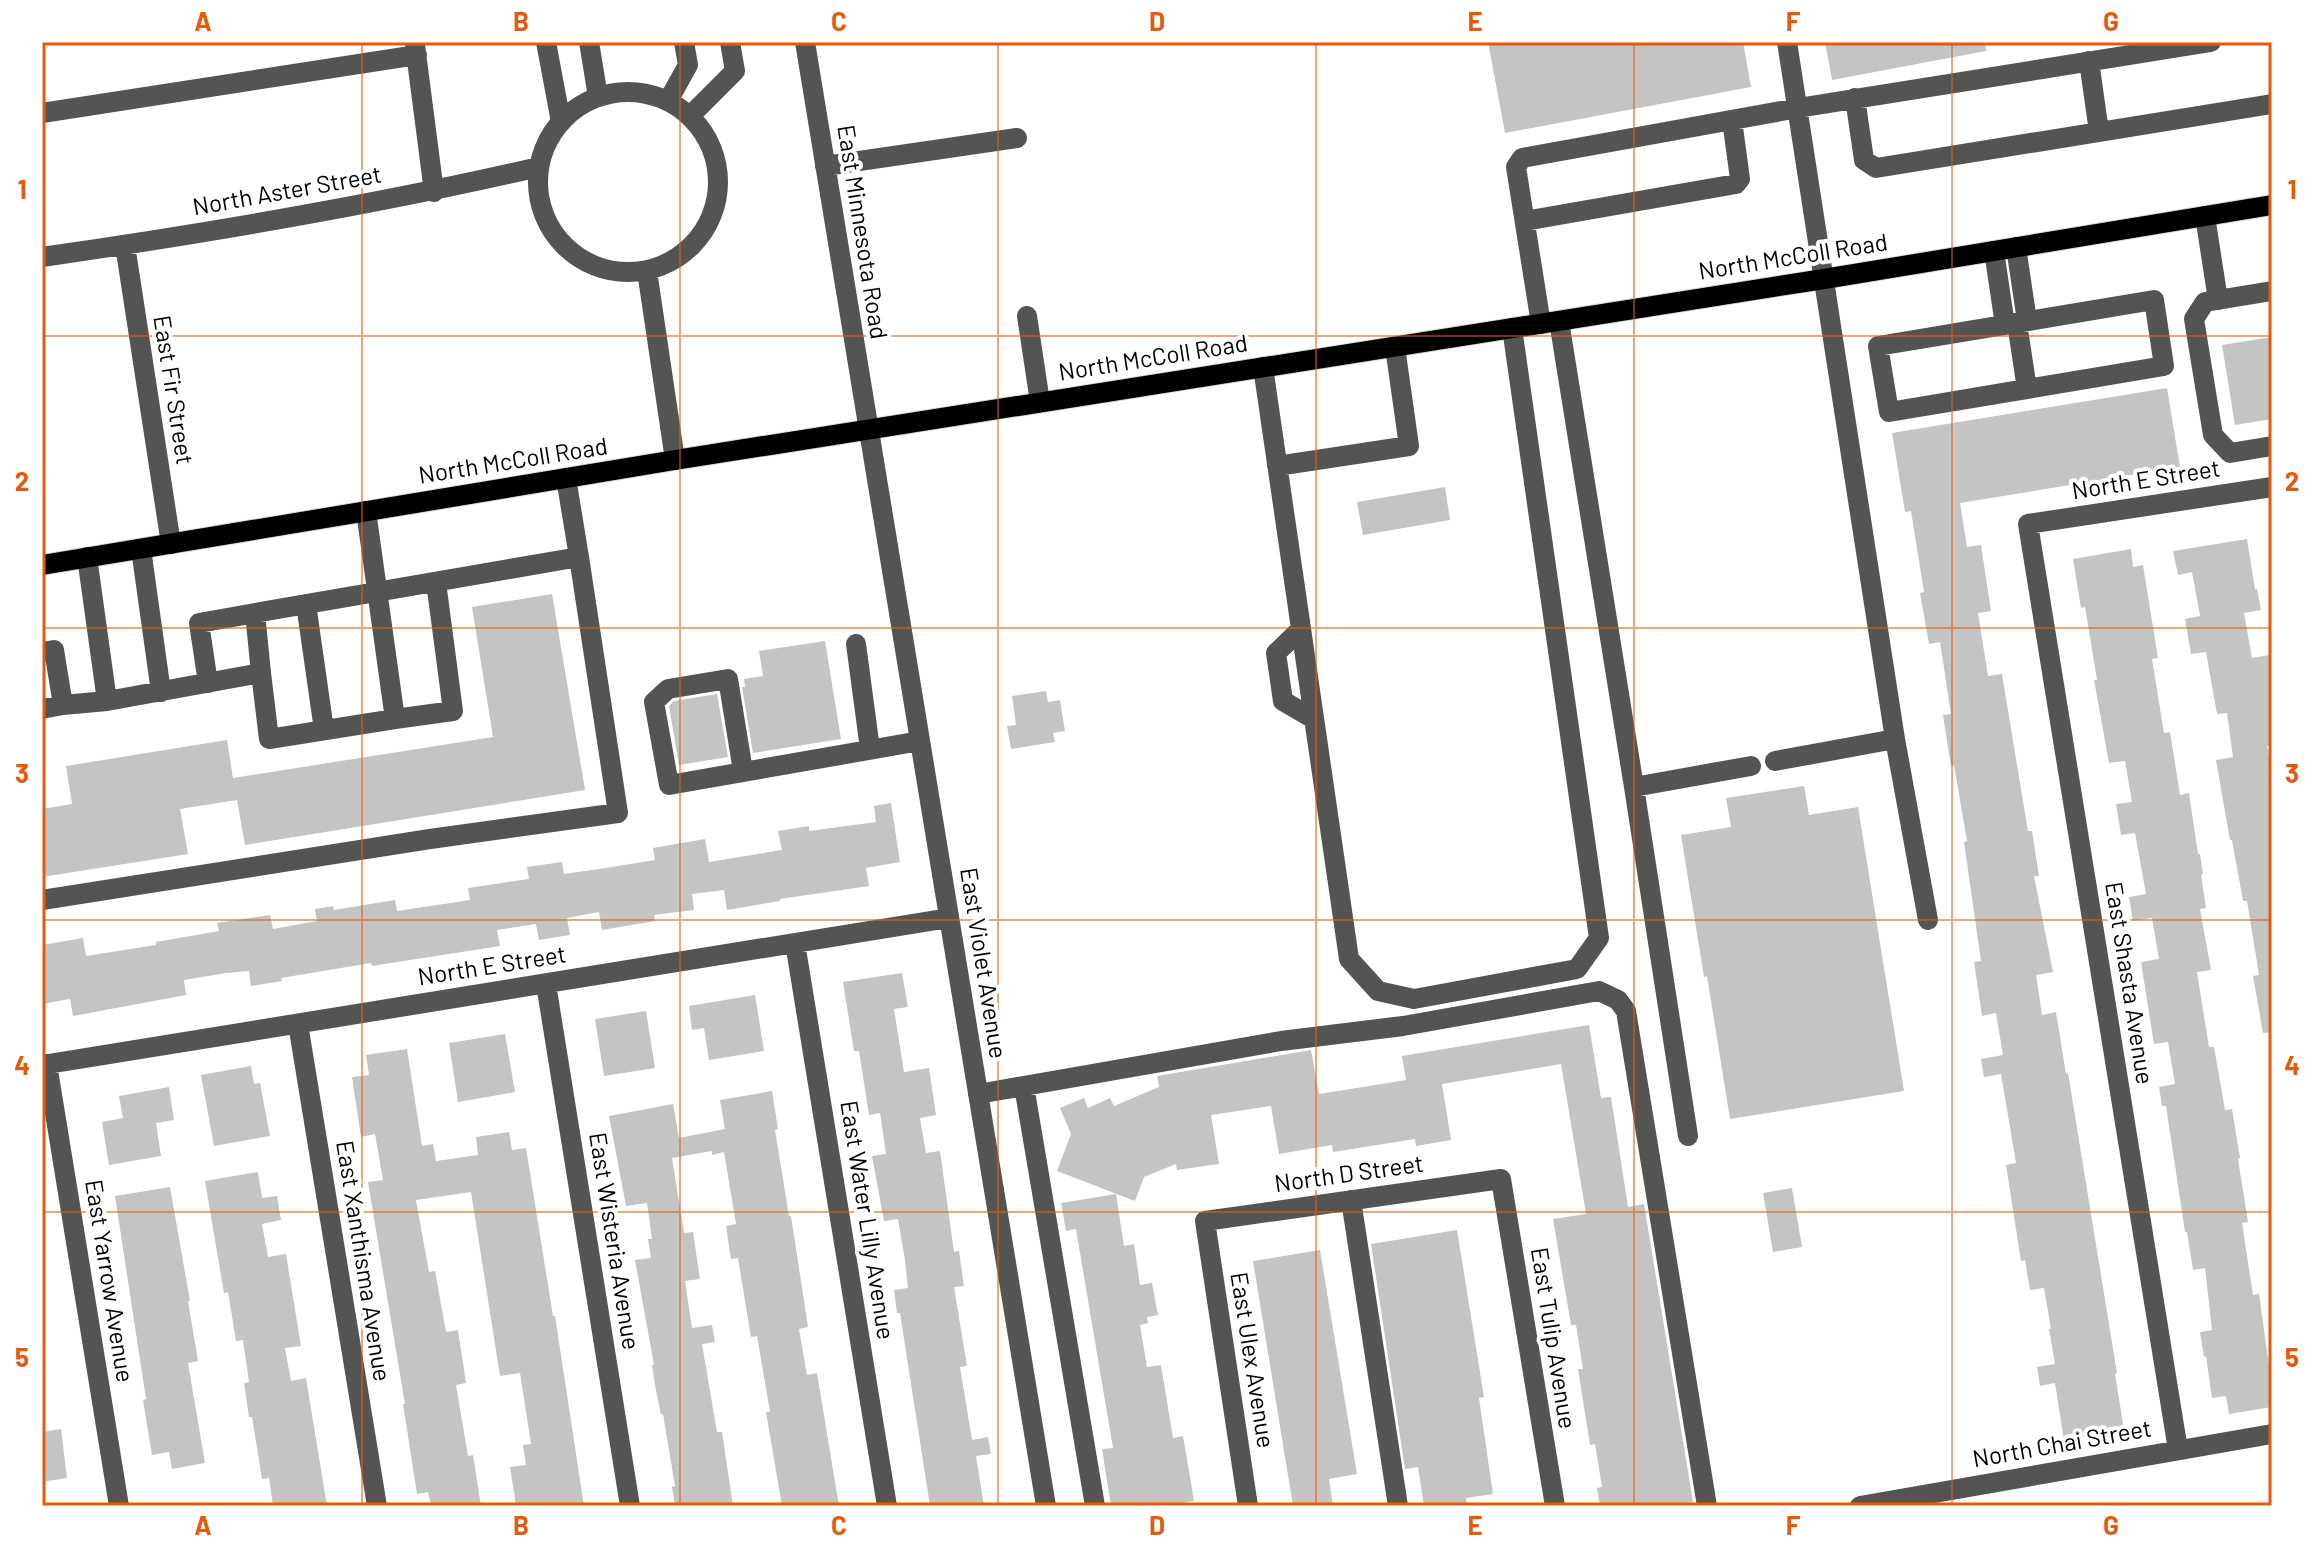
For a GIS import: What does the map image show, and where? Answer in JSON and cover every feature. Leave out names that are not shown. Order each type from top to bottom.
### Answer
[{"type":"main road","name":"North McColl Road","points":[[42,565],[675,460],[1824,279],[2272,205]]},
{"type":"street","points":[[546,42],[561,122]]},
{"type":"street","points":[[589,42],[598,97]]},
{"type":"street","points":[[668,101],[688,65],[684,42]]},
{"type":"street","points":[[690,116],[735,71],[730,42]]},
{"type":"street","name":"East Minnesota Road","points":[[805,42],[868,429]]},
{"type":"street","points":[[1787,42],[1895,739],[1928,920]]},
{"type":"street","points":[[1688,1136],[1634,787],[1550,322],[1525,221],[1516,167],[1522,158],[1798,108],[2211,42]]},
{"type":"street","points":[[42,113],[416,49],[434,192]]},
{"type":"street","points":[[2089,61],[2099,132]]},
{"type":"street","points":[[622,92],[645,93],[668,101],[690,116],[707,138],[717,165],[718,193],[710,220],[695,244],[673,261],[647,271],[618,272],[590,264],[566,247],[549,224],[539,196],[539,167],[547,143],[561,122],[578,107],[598,97],[622,92]]},
{"type":"street","points":[[1855,98],[1864,160],[1876,168],[2272,104]]},
{"type":"street","points":[[1525,221],[1736,184],[1740,179],[1732,120]]},
{"type":"street","points":[[825,166],[1017,138]]},
{"type":"street","name":"North Aster Street","points":[[42,257],[434,192],[539,167]]},
{"type":"street","points":[[2205,216],[2218,300]]},
{"type":"street","name":"East Fir Street","points":[[125,245],[171,544]]},
{"type":"street","points":[[2016,247],[2016,323]]},
{"type":"street","points":[[1994,251],[2016,323],[2027,389]]},
{"type":"street","points":[[647,271],[675,460]]},
{"type":"street","points":[[2272,291],[2205,302],[2194,319],[2213,435],[2230,453],[2272,446]]},
{"type":"street","points":[[2154,300],[2164,366],[1889,412],[1878,346],[2016,323],[2154,300]]},
{"type":"street","points":[[1027,316],[1040,402]]},
{"type":"street","points":[[1263,367],[1349,959],[1378,991],[1414,999],[1577,969],[1599,938],[1512,328]]},
{"type":"street","points":[[1277,466],[1409,446],[1395,347]]},
{"type":"street","name":"East Violet Avenue","points":[[868,429],[1046,1506]]},
{"type":"street","points":[[42,900],[618,813],[566,478]]},
{"type":"street","name":"North E Street","points":[[2028,524],[2272,487]]},
{"type":"street","points":[[366,511],[395,719]]},
{"type":"street","name":"East Shasta Avenue","points":[[2028,524],[2178,1450]]},
{"type":"street","points":[[141,549],[161,692]]},
{"type":"street","points":[[87,557],[107,701]]},
{"type":"street","points":[[208,683],[199,623],[579,557]]},
{"type":"street","points":[[255,613],[269,739],[453,711],[436,582]]},
{"type":"street","points":[[306,604],[324,730]]},
{"type":"street","points":[[856,644],[870,749]]},
{"type":"street","points":[[42,652],[54,650],[63,705]]},
{"type":"street","points":[[42,709],[107,701],[261,673]]},
{"type":"street","points":[[743,771],[728,679],[668,689],[654,702],[669,785],[920,741]]},
{"type":"street","points":[[1775,761],[1895,739]]},
{"type":"street","points":[[1634,787],[1751,766]]},
{"type":"street","name":"North E Street","points":[[44,1064],[949,918]]},
{"type":"street","name":"East Water Lilly Avenue","points":[[795,943],[887,1506]]},
{"type":"street","name":"East Wisteria Avenue","points":[[546,984],[630,1506]]},
{"type":"street","points":[[978,1094],[1281,1041],[1403,1026],[1599,991],[1618,1000],[1626,1011],[1707,1506]]},
{"type":"street","name":"East Xanthisma Avenue","points":[[298,1024],[377,1506]]},
{"type":"street","name":"East Yarrow Avenue","points":[[44,1064],[119,1506]]},
{"type":"street","points":[[1024,1086],[1095,1506]]},
{"type":"street","name":"North D Street","points":[[1205,1221],[1501,1179]]},
{"type":"street","name":"East Tulip Avenue","points":[[1501,1179],[1555,1506]]},
{"type":"street","points":[[1351,1200],[1398,1506]]},
{"type":"street","name":"East Ulex Avenue","points":[[1205,1221],[1248,1506]]},
{"type":"street","name":"North Chai Street","points":[[1860,1506],[2272,1434]]},
{"type":"building","points":[[1488,42],[1743,42],[1751,87],[1505,133]]},
{"type":"building","points":[[1825,42],[1985,42],[1986,51],[1832,80]]},
{"type":"building","points":[[2272,337],[2272,419],[2235,425],[2222,345]]},
{"type":"building","points":[[2167,388],[2180,467],[1960,503],[1967,547],[1981,545],[1991,611],[1978,613],[1988,676],[2002,674],[2028,831],[2032,831],[2039,876],[2034,876],[2053,972],[2036,975],[2042,1015],[2056,1012],[2124,1430],[2064,1440],[2055,1383],[2040,1386],[2037,1367],[2055,1364],[2051,1329],[2044,1288],[2030,1290],[2025,1260],[2021,1261],[2006,1165],[2016,1163],[2001,1074],[1984,1077],[1981,1059],[2003,1055],[1996,1013],[1982,1016],[1974,962],[1981,961],[1964,842],[1967,841],[1943,715],[1951,714],[1940,642],[1929,644],[1911,511],[1905,512],[1892,433]]},
{"type":"building","points":[[1445,487],[1450,520],[1363,535],[1357,502]]},
{"type":"building","points":[[2247,539],[2261,610],[2244,613],[2252,658],[2270,655],[2272,666],[2272,745],[2267,746],[2272,772],[2272,1032],[2263,1033],[2253,976],[2259,975],[2247,901],[2243,901],[2216,760],[2233,757],[2227,713],[2217,714],[2206,652],[2191,654],[2185,619],[2200,616],[2192,572],[2178,575],[2173,551]]},
{"type":"building","points":[[2131,549],[2133,567],[2143,565],[2158,658],[2152,659],[2164,733],[2170,732],[2180,795],[2189,793],[2200,854],[2206,908],[2200,909],[2211,970],[2197,972],[2209,1047],[2214,1047],[2225,1110],[2232,1109],[2248,1222],[2242,1223],[2253,1295],[2259,1294],[2272,1388],[2272,1407],[2229,1414],[2226,1396],[2212,1398],[2200,1332],[2212,1330],[2205,1268],[2193,1270],[2166,1106],[2162,1106],[2159,1087],[2175,1084],[2168,1042],[2154,1044],[2141,962],[2159,959],[2152,918],[2133,921],[2129,897],[2146,894],[2135,833],[2121,835],[2116,804],[2132,802],[2125,761],[2109,763],[2085,607],[2081,608],[2073,559]]},
{"type":"building","points":[[552,594],[585,790],[245,845],[237,800],[180,809],[188,854],[42,877],[42,809],[72,804],[66,766],[227,740],[233,778],[493,737],[472,607]]},
{"type":"building","points":[[825,641],[841,739],[753,753],[742,687],[745,687],[744,679],[763,676],[759,651]]},
{"type":"building","points":[[1046,691],[1048,702],[1060,700],[1065,731],[1053,733],[1055,742],[1011,749],[1007,726],[1016,725],[1012,696]]},
{"type":"building","points":[[717,694],[728,757],[679,765],[669,706],[674,701]]},
{"type":"building","points":[[1804,786],[1809,815],[1858,807],[1904,1091],[1730,1119],[1681,835],[1731,827],[1726,798]]},
{"type":"building","points":[[891,803],[900,862],[866,868],[869,886],[727,910],[724,890],[692,894],[694,910],[654,915],[655,921],[602,930],[599,912],[567,918],[570,935],[539,940],[536,924],[497,930],[500,946],[372,966],[371,963],[251,986],[249,971],[226,973],[184,980],[186,995],[73,1016],[70,999],[42,1004],[42,945],[83,938],[86,956],[219,931],[217,923],[270,915],[273,929],[317,921],[315,909],[333,906],[334,910],[395,900],[397,911],[470,900],[468,888],[529,879],[527,867],[562,862],[564,874],[599,869],[655,860],[653,848],[705,839],[709,862],[782,850],[778,831],[809,826],[809,831],[876,822],[874,806]]},
{"type":"building","points":[[902,973],[908,1007],[894,1009],[904,1072],[929,1068],[936,1115],[920,1118],[926,1153],[940,1151],[954,1252],[959,1251],[964,1286],[954,1287],[967,1366],[960,1367],[972,1440],[988,1437],[991,1454],[976,1456],[984,1506],[930,1506],[894,1290],[908,1288],[905,1260],[898,1219],[884,1221],[872,1156],[886,1154],[880,1113],[869,1115],[859,1051],[854,1051],[843,982]]},
{"type":"building","points":[[755,995],[764,1051],[709,1060],[704,1028],[692,1030],[689,1006]]},
{"type":"building","points":[[646,1011],[655,1068],[604,1076],[595,1019]]},
{"type":"building","points":[[1589,1025],[1601,1098],[1611,1097],[1628,1207],[1644,1204],[1693,1502],[1669,1506],[1600,1506],[1597,1488],[1602,1487],[1595,1444],[1590,1445],[1578,1369],[1583,1369],[1576,1325],[1571,1325],[1553,1219],[1586,1214],[1561,1064],[1442,1084],[1451,1140],[1416,1146],[1415,1139],[1333,1152],[1332,1145],[1279,1154],[1271,1106],[1211,1115],[1219,1164],[1177,1170],[1176,1164],[1144,1177],[1135,1201],[1057,1171],[1071,1134],[1060,1108],[1084,1098],[1088,1108],[1110,1098],[1114,1106],[1159,1087],[1157,1076],[1311,1050],[1319,1094],[1406,1080],[1402,1056]]},
{"type":"building","points":[[505,1034],[515,1092],[458,1102],[449,1043]]},
{"type":"building","points":[[407,1049],[422,1146],[433,1144],[436,1161],[478,1155],[476,1137],[509,1132],[512,1150],[526,1148],[584,1506],[516,1506],[510,1467],[526,1465],[523,1445],[531,1444],[520,1373],[500,1376],[471,1192],[416,1200],[429,1272],[435,1271],[446,1332],[458,1330],[466,1383],[456,1385],[468,1456],[473,1455],[481,1506],[431,1506],[428,1492],[417,1494],[368,1182],[383,1180],[375,1134],[361,1137],[352,1077],[369,1075],[366,1055]]},
{"type":"building","points":[[251,1066],[254,1084],[260,1083],[270,1136],[214,1146],[201,1075]]},
{"type":"building","points":[[169,1087],[174,1120],[156,1123],[161,1156],[109,1165],[102,1122],[123,1118],[119,1096]]},
{"type":"building","points":[[772,1091],[778,1129],[775,1130],[808,1327],[799,1329],[807,1375],[817,1373],[839,1506],[782,1506],[757,1336],[751,1337],[738,1258],[731,1259],[726,1226],[736,1224],[724,1152],[712,1155],[712,1151],[672,1158],[684,1233],[693,1232],[700,1279],[685,1281],[692,1328],[712,1325],[715,1342],[702,1344],[717,1432],[722,1432],[733,1506],[675,1506],[672,1487],[675,1486],[635,1260],[651,1258],[647,1203],[626,1206],[609,1116],[673,1104],[679,1138],[725,1129],[720,1100]]},
{"type":"building","points":[[258,1172],[262,1198],[277,1196],[281,1220],[262,1224],[268,1257],[286,1254],[301,1346],[285,1348],[291,1381],[306,1378],[327,1506],[273,1506],[269,1478],[262,1479],[252,1417],[249,1417],[244,1383],[249,1382],[243,1340],[236,1341],[228,1292],[224,1293],[205,1181]]},
{"type":"building","points":[[170,1187],[198,1361],[188,1363],[205,1463],[172,1469],[169,1452],[152,1455],[115,1196]]},
{"type":"building","points":[[1792,1188],[1802,1247],[1773,1252],[1763,1193]]},
{"type":"building","points":[[1116,1194],[1124,1246],[1134,1244],[1140,1285],[1152,1283],[1158,1315],[1147,1317],[1148,1323],[1140,1325],[1147,1367],[1161,1365],[1173,1438],[1183,1436],[1194,1501],[1161,1506],[1111,1506],[1102,1449],[1113,1448],[1076,1229],[1066,1231],[1061,1203]]},
{"type":"building","points":[[1457,1230],[1484,1397],[1479,1398],[1493,1494],[1466,1498],[1467,1506],[1424,1506],[1418,1467],[1405,1469],[1371,1244]]},
{"type":"building","points":[[1320,1250],[1357,1474],[1329,1479],[1333,1506],[1293,1506],[1253,1261]]},
{"type":"building","points":[[61,1429],[67,1478],[42,1482],[42,1432]]}]
